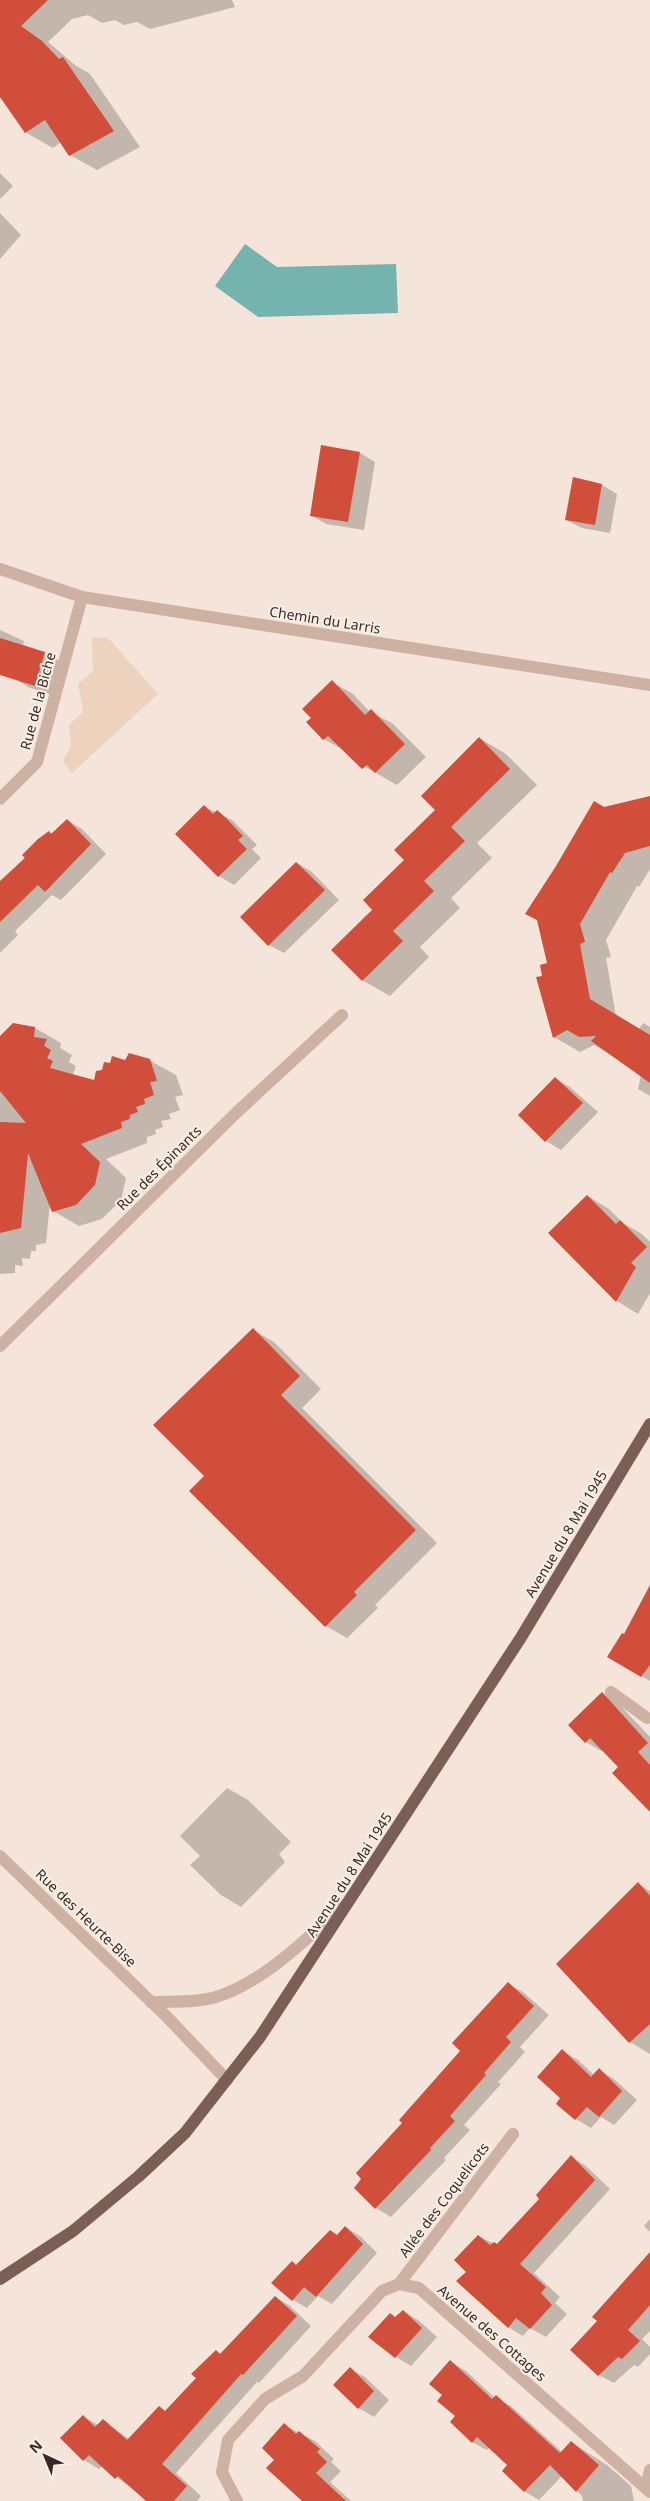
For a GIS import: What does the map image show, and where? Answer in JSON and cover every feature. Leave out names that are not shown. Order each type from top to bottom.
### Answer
[{"type":"main road","name":"Avenue du 8 Mai 1945","points":[[0,2279],[73,2231],[139,2176],[185,2133],[228,2080],[260,2037],[520,1640],[650,1424]]},
{"type":"street","name":"Chemin du Larris","points":[[0,569],[82,597],[650,685]]},
{"type":"street","name":"Rue de la Biche","points":[[0,799],[37,762],[82,597]]},
{"type":"street","name":"Rue des Épinants","points":[[0,1346],[229,1120],[342,1015]]},
{"type":"street","points":[[611,1692],[649,1718]]},
{"type":"street","name":"Rue des Heurte-Bise","points":[[0,1856],[151,2002],[228,2080]]},
{"type":"street","points":[[151,2002],[215,1997],[244,1985],[268,1969],[350,1900]]},
{"type":"street","name":"Allée des Coquelicots","points":[[399,2284],[513,2134]]},
{"type":"street","points":[[237,2501],[222,2472],[228,2440],[266,2399],[303,2376],[382,2291],[399,2284]]},
{"type":"street","name":"Avenue des Cottages","points":[[399,2284],[419,2288],[648,2490]]},
{"type":"street","points":[[648,2490],[650,2470]]},
{"type":"shaded area","points":[[92,637],[108,638],[158,694],[72,773],[63,761],[71,745],[69,725],[83,712],[78,684],[93,671]]},
{"type":"water","points":[[245,244],[277,267],[396,264],[398,313],[258,317],[215,286]]},
{"type":"building","points":[[0,0],[48,0],[21,26],[42,41],[59,59],[63,57],[114,131],[69,156],[45,120],[25,133],[0,97]]},
{"type":"building","points":[[321,445],[360,452],[348,522],[310,516]]},
{"type":"building","points":[[573,477],[602,484],[595,525],[565,520]]},
{"type":"building","points":[[0,638],[45,652],[35,686],[0,675]]},
{"type":"building","points":[[332,680],[365,715],[371,709],[405,744],[375,773],[367,765],[362,769],[328,736],[323,740],[306,722],[311,718],[302,709]]},
{"type":"building","points":[[479,737],[510,769],[451,827],[465,841],[424,881],[434,891],[393,931],[403,941],[362,981],[331,950],[372,910],[363,900],[404,860],[394,850],[435,810],[421,796]]},
{"type":"building","points":[[650,796],[650,846],[625,853],[612,873],[610,872],[580,924],[585,942],[580,944],[590,999],[650,1035],[650,1083],[591,1041],[596,1036],[579,1037],[567,1030],[553,1038],[536,977],[542,976],[540,965],[547,963],[537,920],[525,914],[594,801],[604,807]]},
{"type":"building","points":[[204,805],[213,814],[217,810],[225,817],[243,836],[238,840],[247,849],[218,877],[175,834]]},
{"type":"building","points":[[67,819],[91,844],[45,892],[38,885],[0,922],[0,881],[25,858],[22,855],[38,839],[49,831],[51,834]]},
{"type":"building","points":[[296,862],[325,890],[268,946],[240,917]]},
{"type":"building","points":[[13,1023],[35,1027],[34,1037],[47,1039],[44,1046],[51,1050],[47,1058],[53,1061],[50,1068],[94,1080],[96,1071],[102,1070],[104,1062],[110,1063],[112,1056],[125,1060],[129,1053],[150,1059],[157,1081],[150,1082],[154,1095],[144,1099],[145,1104],[136,1107],[138,1112],[130,1115],[130,1119],[121,1122],[122,1128],[81,1144],[100,1162],[95,1185],[76,1205],[52,1212],[28,1153],[21,1228],[0,1233],[0,1122],[26,1123],[0,1091],[0,1036]]},
{"type":"building","points":[[555,1077],[583,1103],[545,1142],[518,1115]]},
{"type":"building","points":[[587,1195],[616,1224],[620,1220],[647,1247],[631,1263],[636,1267],[616,1302],[548,1233]]},
{"type":"building","points":[[253,1328],[300,1376],[281,1395],[416,1530],[354,1592],[357,1595],[325,1627],[189,1491],[204,1476],[153,1425]]},
{"type":"building","points":[[650,1585],[650,1665],[641,1677],[607,1657],[622,1633],[624,1634]]},
{"type":"building","points":[[602,1692],[648,1743],[638,1752],[650,1765],[650,1812],[612,1773],[618,1767],[590,1738],[585,1743],[568,1725]]},
{"type":"building","points":[[638,1882],[650,1896],[650,2024],[629,2043],[556,1964]]},
{"type":"building","points":[[508,1982],[534,2006],[506,2037],[511,2042],[484,2073],[486,2075],[450,2116],[455,2121],[430,2148],[431,2150],[375,2209],[354,2188],[361,2179],[356,2173],[402,2123],[399,2120],[460,2051],[452,2043]]},
{"type":"building","points":[[562,2049],[591,2077],[599,2068],[622,2091],[599,2117],[587,2107],[575,2120],[556,2104],[560,2098],[537,2077]]},
{"type":"building","points":[[571,2155],[595,2180],[520,2264],[546,2287],[541,2293],[552,2305],[530,2329],[516,2318],[508,2328],[456,2281],[466,2272],[454,2260],[478,2235],[490,2245],[494,2242],[497,2244],[539,2199],[536,2195]]},
{"type":"building","points":[[345,2226],[363,2244],[316,2297],[304,2287],[292,2301],[271,2283],[292,2261],[296,2265],[330,2230],[337,2235]]},
{"type":"building","points":[[650,2252],[650,2305],[628,2330],[640,2341],[622,2359],[618,2357],[598,2376],[570,2350],[597,2321],[592,2317]]},
{"type":"building","points":[[275,2296],[297,2316],[243,2375],[241,2374],[162,2464],[187,2486],[174,2501],[146,2501],[118,2476],[115,2479],[89,2455],[83,2461],[60,2438],[83,2415],[95,2427],[103,2419],[127,2440],[159,2406],[165,2411],[196,2378],[191,2374],[216,2350],[220,2354]]},
{"type":"building","points":[[403,2310],[422,2328],[395,2358],[368,2337],[390,2313],[395,2317]]},
{"type":"building","points":[[450,2360],[492,2399],[496,2395],[560,2453],[571,2441],[599,2465],[576,2492],[550,2465],[524,2492],[502,2471],[507,2465],[477,2437],[472,2443],[450,2422],[455,2416],[437,2401],[442,2395],[429,2384]]},
{"type":"building","points":[[350,2367],[374,2391],[358,2409],[333,2385]]},
{"type":"building","points":[[284,2423],[296,2434],[299,2431],[320,2449],[317,2452],[327,2462],[316,2473],[346,2501],[302,2501],[266,2468],[274,2460],[262,2448]]}]
